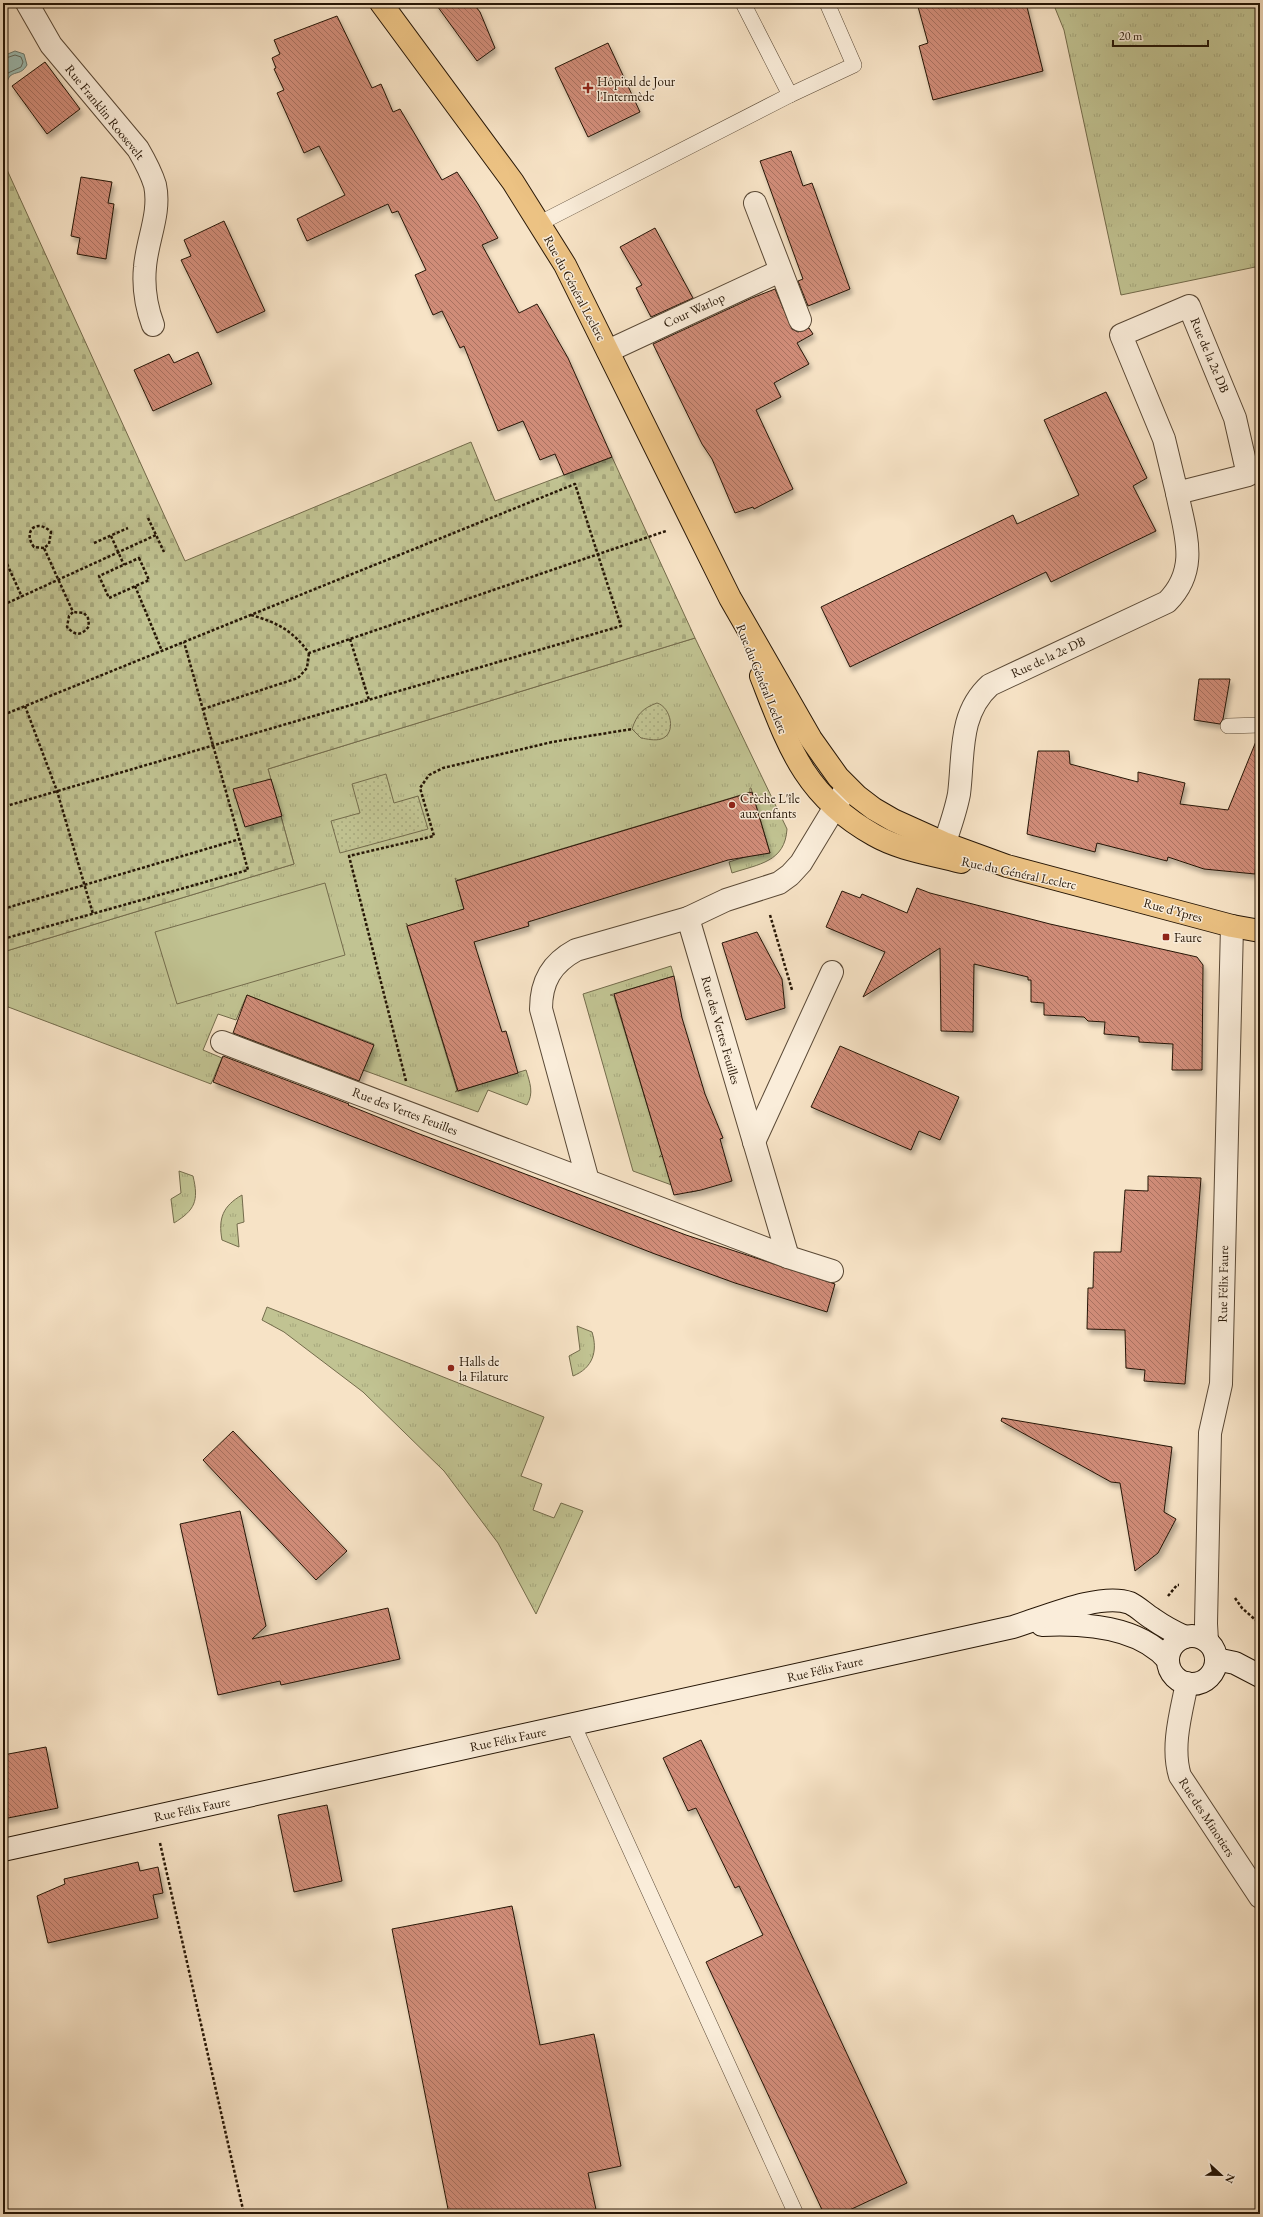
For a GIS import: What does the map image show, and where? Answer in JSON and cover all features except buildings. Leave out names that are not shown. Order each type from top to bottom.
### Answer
[{"type":"main road","name":"Rue du Général Leclerc","points":[[381,3],[470,122],[540,223],[565,265],[730,598],[811,740],[825,760],[847,786],[868,804],[942,850]]},
{"type":"main road","name":"Rue du Général Leclerc","points":[[730,598],[792,752],[808,778],[835,807],[874,836],[899,846],[942,850],[1087,888]]},
{"type":"main road","name":"Rue d'Ypres","points":[[1087,888],[1232,926],[1260,931]]},
{"type":"street","name":"Rue Franklin Roosevelt","points":[[27,3],[51,45],[138,149],[149,168],[155,186],[156,211],[145,267],[144,289],[147,307],[153,325]]},
{"type":"street","points":[[755,203],[800,320]]},
{"type":"street","name":"Cour Warlop","points":[[608,351],[780,271]]},
{"type":"street","name":"Rue de la 2e DB","points":[[942,850],[958,796],[969,715],[981,693],[1001,679],[1167,602],[1176,592],[1186,570],[1188,557],[1187,538],[1177,493],[1157,419],[1121,335],[1189,306],[1235,418],[1248,475],[1177,493]]},
{"type":"street","points":[[588,1181],[541,1008],[541,997],[545,982],[553,968],[562,957],[576,950],[688,918],[726,900],[779,883],[794,871],[814,844],[847,786]]},
{"type":"street","name":"Rue des Vertes Feuilles","points":[[688,918],[788,1257]]},
{"type":"street","name":"Rue Félix Faure","points":[[1212,1650],[1206,1624],[1210,1433],[1221,1384],[1232,926]]},
{"type":"street","points":[[754,1142],[832,972]]},
{"type":"street","name":"Rue des Vertes Feuilles","points":[[222,1042],[788,1257],[832,1271]]},
{"type":"street","name":"Rue Félix Faure","points":[[3,1850],[1013,1627],[1081,1606],[1114,1600],[1130,1604],[1163,1626],[1185,1637]]},
{"type":"street","name":"Rue Félix Faure","points":[[1013,1627],[1070,1624],[1106,1628],[1149,1645],[1168,1660]]},
{"type":"street","points":[[1212,1650],[1213,1671],[1208,1678],[1195,1683],[1187,1683],[1178,1679],[1172,1673],[1168,1660],[1170,1651],[1174,1644],[1185,1637],[1195,1636],[1212,1650],[1260,1676]]},
{"type":"street","name":"Rue des Minotiers","points":[[1187,1683],[1177,1751],[1177,1767],[1180,1776],[1260,1897]]},
{"type":"lane","points":[[744,3],[790,95]]},
{"type":"lane","points":[[540,223],[790,95],[854,65],[827,3]]},
{"type":"lane","points":[[1228,726],[1260,725]]},
{"type":"lane","points":[[573,1724],[796,2214]]},
{"type":"path","points":[[3,715],[575,484],[621,626],[3,807]]},
{"type":"path","points":[[148,518],[164,552]]},
{"type":"path","points":[[309,653],[692,522]]},
{"type":"path","points":[[39,525],[46,527],[51,532],[49,544],[44,548],[34,547],[29,541],[29,533],[33,527],[39,525]]},
{"type":"path","points":[[94,543],[128,528]]},
{"type":"path","points":[[3,605],[156,535]]},
{"type":"path","points":[[111,536],[124,565]]},
{"type":"path","points":[[44,548],[73,612]]},
{"type":"path","points":[[3,554],[22,597]]},
{"type":"path","points":[[139,558],[149,580],[135,586],[109,598],[98,576],[139,558]]},
{"type":"path","points":[[135,586],[162,651]]},
{"type":"path","points":[[73,612],[84,613],[88,618],[89,626],[85,632],[80,634],[72,633],[67,627],[69,616],[73,612]]},
{"type":"path","points":[[203,709],[298,678],[307,668],[309,653],[298,638],[277,622],[251,615]]},
{"type":"path","points":[[350,639],[369,700]]},
{"type":"path","points":[[3,939],[248,870],[184,642]]},
{"type":"path","points":[[25,706],[57,791],[93,914]]},
{"type":"path","points":[[420,1117],[407,1086],[349,856],[434,836],[420,788],[430,775],[443,768],[552,742],[632,729]]},
{"type":"path","points":[[3,910],[240,839]]},
{"type":"path","points":[[763,889],[804,1031]]},
{"type":"path","points":[[156,1817],[167,1879],[244,2214]]},
{"type":"green space","points":[[1053,3],[1260,3],[1260,266],[1121,295],[1064,30]]},
{"type":"green space","points":[[3,161],[185,561],[471,442],[495,501],[612,457],[695,638],[268,769],[294,864],[3,952]]},
{"type":"green space","points":[[695,638],[787,829],[785,840],[781,849],[776,855],[761,864],[732,873],[729,862],[767,850],[770,853],[750,788],[750,792],[731,798],[458,880],[455,878],[464,909],[409,926],[406,923],[457,1090],[455,1092],[526,1070],[531,1092],[527,1105],[488,1090],[478,1112],[363,1070],[374,1044],[247,995],[236,1020],[218,1014],[203,1050],[222,1058],[211,1084],[3,1005],[3,952],[294,864],[268,769]]},
{"type":"green space","points":[[657,703],[662,705],[669,715],[669,732],[666,736],[659,740],[641,738],[632,729],[634,724],[644,709]]},
{"type":"green space","points":[[386,774],[394,803],[418,796],[428,829],[340,853],[331,821],[360,813],[352,784]]},
{"type":"green space","points":[[325,883],[345,955],[177,1004],[155,932]]},
{"type":"green space","points":[[671,966],[674,976],[610,995],[614,996],[662,1154],[659,1157],[663,1156],[700,1190],[691,1192],[633,1171],[583,994]]},
{"type":"green space","points":[[179,1171],[193,1176],[196,1192],[194,1204],[191,1209],[187,1214],[174,1223],[171,1199],[181,1193]]},
{"type":"green space","points":[[242,1195],[244,1222],[237,1224],[239,1247],[222,1240],[221,1225],[223,1213],[226,1208]]},
{"type":"green space","points":[[267,1307],[544,1417],[521,1476],[542,1484],[533,1510],[554,1518],[561,1503],[583,1511],[536,1614],[498,1543],[444,1471],[363,1392],[284,1332],[262,1320]]},
{"type":"green space","points":[[577,1326],[592,1332],[594,1339],[594,1352],[589,1364],[580,1373],[573,1376],[569,1356],[580,1350]]},
{"type":"water","points":[[15,51],[24,54],[27,65],[21,72],[10,76],[7,82],[3,84],[3,56]]},
{"type":"place","name":"Hôpital de Jour l'Intermède","points":[[588,88]]},
{"type":"place","name":"Crèche L'île aux enfants","points":[[732,805]]},
{"type":"place","name":"Faure","points":[[1166,937]]},
{"type":"place","name":"Halls de la Filature","points":[[451,1368]]}]
